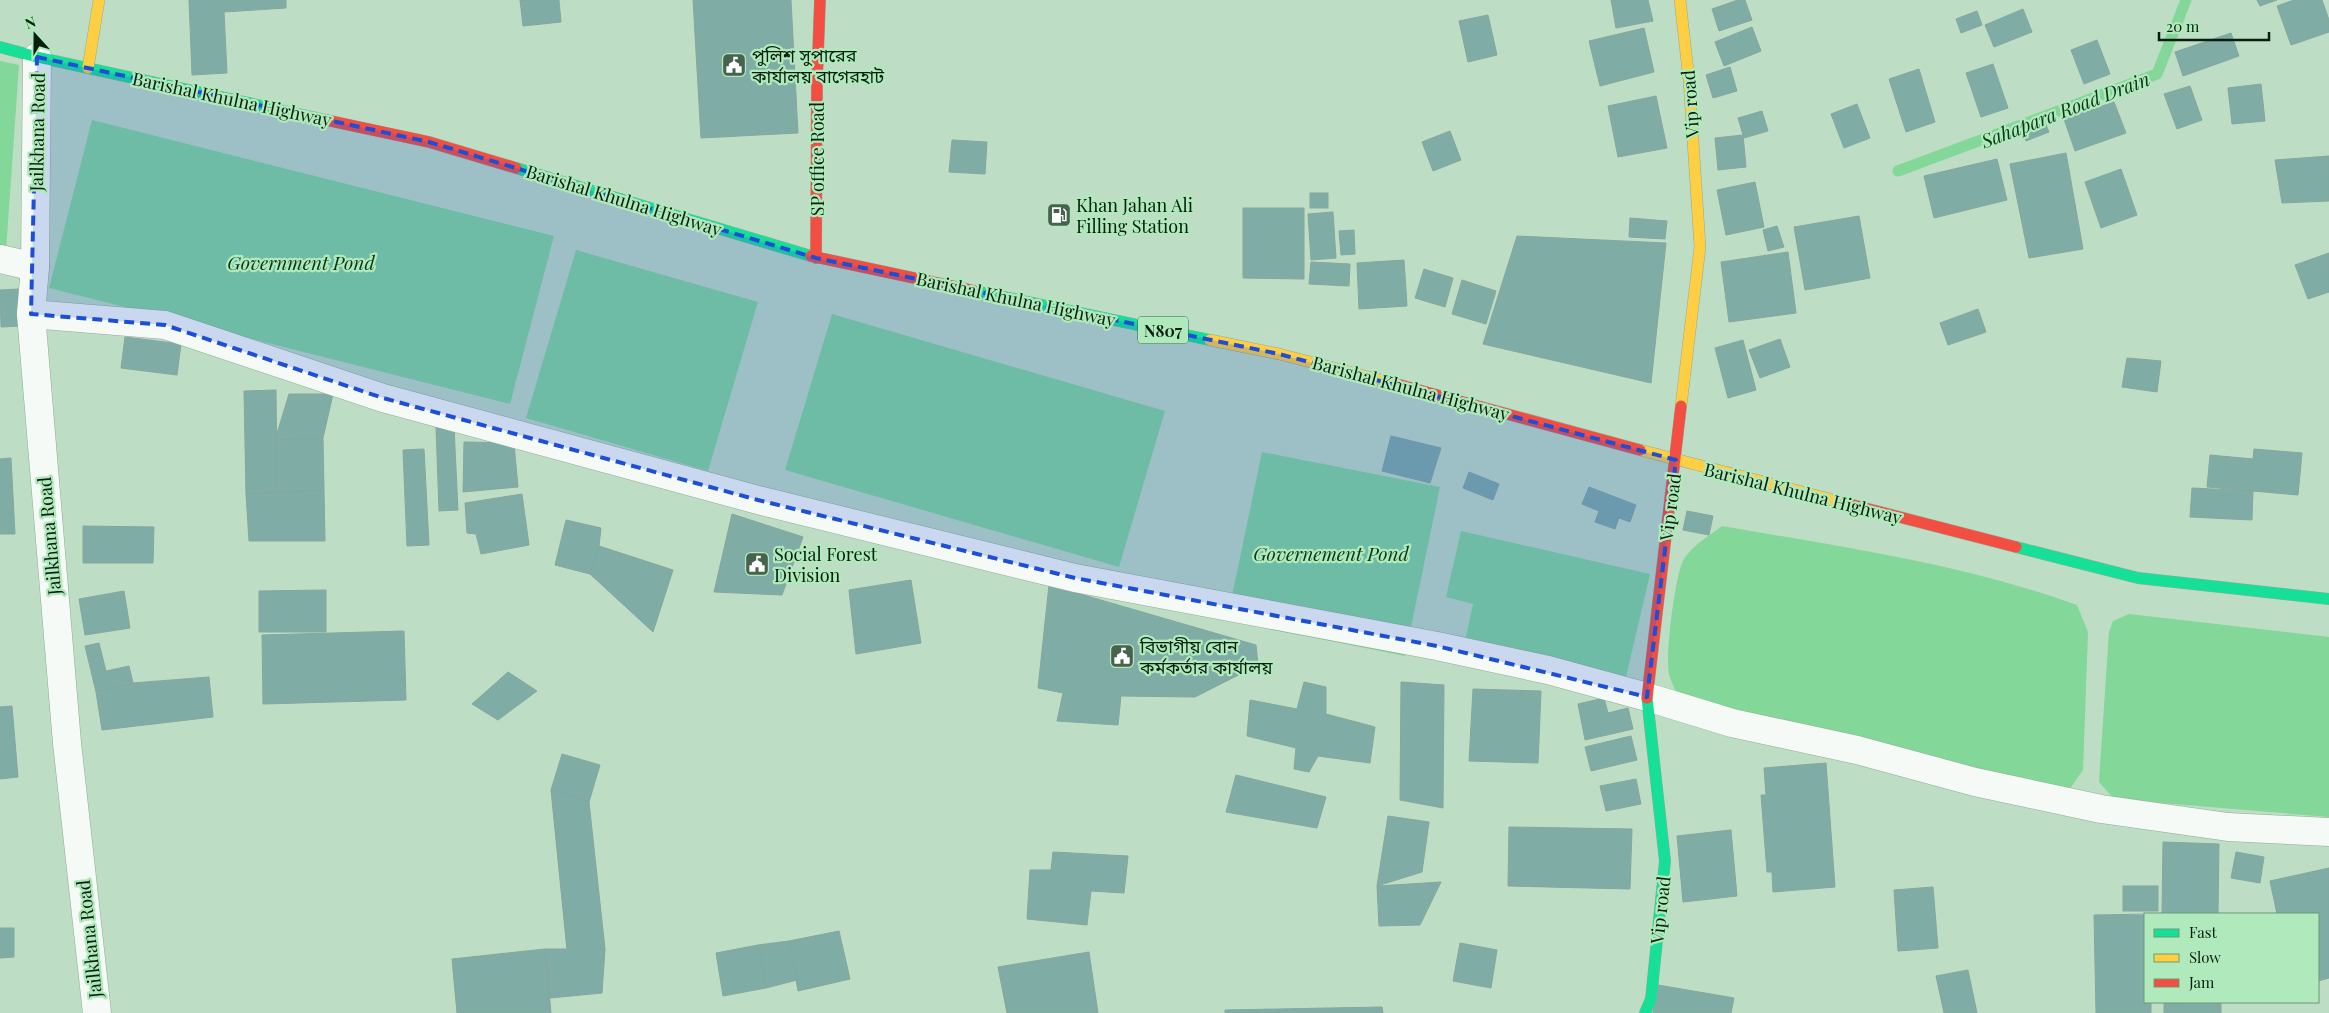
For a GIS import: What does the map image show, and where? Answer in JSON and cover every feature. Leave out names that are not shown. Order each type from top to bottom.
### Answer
[{"type":"main road","points":[[88,68],[99,0]]},
{"type":"main road","name":"SP office Road","points":[[816,258],[817,81],[820,0]]},
{"type":"main road","name":"Vip road","points":[[1645,1013],[1650,998],[1665,861],[1646,696],[1676,460],[1700,247],[1689,80],[1680,0]]},
{"type":"main road","name":"Barishal Khulna Highway","points":[[0,47],[38,57],[429,142],[816,258],[1280,354],[1468,402],[1676,460],[2138,578],[2329,599]]},
{"type":"street","name":"Jailkhana Road","points":[[38,57],[35,267],[31,314],[54,604],[97,1013]]},
{"type":"street","points":[[0,259],[35,267]]},
{"type":"street","points":[[31,314],[165,325],[383,398],[758,500],[1075,578],[1437,646],[1548,670],[1646,696],[1732,724],[1857,750],[1975,782],[2101,809],[2228,827],[2329,832]]},
{"type":"highlighted area","points":[[37,57],[429,142],[816,258],[1279,354],[1676,460],[1647,697],[1437,646],[1075,578],[758,500],[383,398],[165,325],[31,314]]},
{"type":"water","points":[[0,61],[19,65],[6,251],[0,250]]},
{"type":"water","name":"Government Pond","points":[[92,120],[554,236],[510,404],[49,288]]},
{"type":"water","points":[[576,250],[758,302],[708,471],[526,418]]},
{"type":"water","points":[[832,314],[1165,411],[1119,567],[785,470]]},
{"type":"water","name":"Governement Pond","points":[[1262,452],[1440,487],[1405,656],[1227,620]]},
{"type":"water","points":[[1722,526],[1902,558],[1990,578],[2077,605],[2088,632],[2083,770],[2069,790],[2043,788],[1680,699],[1670,677],[1668,665],[1677,580],[1684,559],[1692,549]]},
{"type":"water","points":[[1461,531],[1650,574],[1626,677],[1465,641],[1473,604],[1446,597]]},
{"type":"water","points":[[2129,614],[2329,637],[2329,817],[2114,799],[2099,782],[2109,632],[2113,621]]},
{"type":"building","points":[[189,0],[286,0],[286,8],[224,12],[227,73],[192,75]]},
{"type":"building","points":[[520,0],[559,0],[561,22],[523,26]]},
{"type":"building","points":[[693,0],[791,0],[798,133],[701,138]]},
{"type":"building","points":[[1611,0],[1648,0],[1653,21],[1616,28]]},
{"type":"building","points":[[1738,0],[1745,0],[1752,20],[1719,31],[1712,9]]},
{"type":"building","points":[[2257,0],[2277,0],[2260,6]]},
{"type":"building","points":[[2294,0],[2322,0],[2329,20],[2329,32],[2291,45],[2277,6]]},
{"type":"building","points":[[2023,9],[2032,32],[1994,47],[1985,25]]},
{"type":"building","points":[[1977,11],[1982,25],[1961,33],[1956,19]]},
{"type":"building","points":[[1488,15],[1497,55],[1468,62],[1459,21]]},
{"type":"building","points":[[1752,27],[1761,51],[1724,66],[1715,42]]},
{"type":"building","points":[[1644,28],[1654,72],[1600,86],[1589,41]]},
{"type":"building","points":[[2231,33],[2239,56],[2183,76],[2175,52]]},
{"type":"building","points":[[2097,40],[2110,74],[2084,84],[2071,50]]},
{"type":"building","points":[[1993,64],[2008,108],[1981,117],[1966,73]]},
{"type":"building","points":[[1730,67],[1737,91],[1713,98],[1706,75]]},
{"type":"building","points":[[1919,69],[1935,122],[1906,132],[1889,79]]},
{"type":"building","points":[[2261,84],[2265,121],[2232,124],[2228,88]]},
{"type":"building","points":[[2190,86],[2202,120],[2177,129],[2164,94]]},
{"type":"building","points":[[1656,96],[1667,148],[1618,157],[1608,106]]},
{"type":"building","points":[[2114,102],[2126,133],[2075,151],[2064,119]]},
{"type":"building","points":[[1857,104],[1870,138],[1844,148],[1831,114]]},
{"type":"building","points":[[1762,111],[1768,131],[1744,138],[1738,118]]},
{"type":"building","points":[[2044,120],[2049,132],[2026,141],[2021,129]]},
{"type":"building","points":[[1450,131],[1461,160],[1433,171],[1422,142]]},
{"type":"building","points":[[1743,135],[1746,167],[1718,170],[1715,138]]},
{"type":"building","points":[[952,140],[987,142],[985,174],[949,172]]},
{"type":"building","points":[[2066,153],[2083,249],[2029,258],[2010,164]]},
{"type":"building","points":[[2329,156],[2329,201],[2282,203],[2275,160]]},
{"type":"building","points":[[1997,159],[2007,200],[1934,218],[1924,176]]},
{"type":"building","points":[[2121,169],[2137,215],[2101,228],[2085,182]]},
{"type":"building","points":[[1755,182],[1764,227],[1726,235],[1717,190]]},
{"type":"building","points":[[1310,193],[1328,193],[1328,208],[1310,208]]},
{"type":"building","points":[[1243,208],[1304,208],[1304,279],[1243,278]]},
{"type":"building","points":[[1333,212],[1336,258],[1311,260],[1308,214]]},
{"type":"building","points":[[1859,216],[1870,278],[1805,290],[1794,227]]},
{"type":"building","points":[[1630,218],[1667,221],[1665,239],[1629,237]]},
{"type":"building","points":[[1777,226],[1784,247],[1768,251],[1763,230]]},
{"type":"building","points":[[1354,230],[1355,254],[1341,255],[1339,231]]},
{"type":"building","points":[[1517,236],[1666,243],[1651,383],[1483,344]]},
{"type":"building","points":[[1788,252],[1796,313],[1729,322],[1721,262]]},
{"type":"building","points":[[2329,253],[2329,292],[2308,299],[2295,265]]},
{"type":"building","points":[[1404,260],[1407,306],[1359,309],[1357,263]]},
{"type":"building","points":[[1311,262],[1350,264],[1349,286],[1309,284]]},
{"type":"building","points":[[1424,269],[1453,278],[1445,307],[1415,298]]},
{"type":"building","points":[[1462,280],[1496,291],[1486,324],[1452,314]]},
{"type":"building","points":[[18,289],[20,326],[1,327],[0,290]]},
{"type":"building","points":[[1978,309],[1986,332],[1948,345],[1940,323]]},
{"type":"building","points":[[125,337],[181,344],[177,375],[121,368]]},
{"type":"building","points":[[1780,339],[1790,367],[1760,378],[1749,350]]},
{"type":"building","points":[[1743,340],[1756,390],[1728,398],[1715,348]]},
{"type":"building","points":[[2127,358],[2161,361],[2157,392],[2122,387]]},
{"type":"building","points":[[276,390],[277,493],[246,494],[244,391]]},
{"type":"building","points":[[289,394],[333,394],[323,438],[275,440]]},
{"type":"building","points":[[436,427],[454,427],[458,510],[439,511]]},
{"type":"building","points":[[1391,436],[1441,448],[1430,483],[1382,471]]},
{"type":"building","points":[[323,438],[324,490],[277,493],[275,440]]},
{"type":"building","points":[[464,442],[514,443],[518,487],[463,492]]},
{"type":"building","points":[[424,449],[429,545],[407,546],[403,450]]},
{"type":"building","points":[[2254,449],[2302,453],[2298,495],[2207,487],[2210,455],[2253,459]]},
{"type":"building","points":[[11,458],[15,534],[0,534],[0,459]]},
{"type":"building","points":[[1469,472],[1499,484],[1493,500],[1463,488]]},
{"type":"building","points":[[1589,487],[1636,505],[1630,522],[1619,518],[1615,529],[1595,522],[1599,511],[1582,504]]},
{"type":"building","points":[[2192,488],[2253,491],[2252,520],[2190,517]]},
{"type":"building","points":[[324,490],[325,541],[249,541],[246,494]]},
{"type":"building","points":[[522,494],[529,545],[481,554],[476,534],[467,533],[465,503]]},
{"type":"building","points":[[1687,511],[1713,516],[1709,535],[1683,530]]},
{"type":"building","name":"Social Forest Division","points":[[732,514],[803,537],[782,595],[714,592]]},
{"type":"building","points":[[566,520],[601,528],[599,546],[590,574],[555,565]]},
{"type":"building","points":[[83,526],[154,527],[153,563],[83,563]]},
{"type":"building","points":[[599,546],[673,570],[653,632],[590,574]]},
{"type":"building","points":[[911,580],[921,643],[856,654],[849,590]]},
{"type":"building","points":[[1049,585],[1256,645],[1258,665],[1195,697],[1121,696],[1118,725],[1057,721],[1063,693],[1038,688]]},
{"type":"building","points":[[326,590],[326,632],[259,632],[259,591]]},
{"type":"building","points":[[124,591],[130,628],[85,635],[79,599]]},
{"type":"building","points":[[404,631],[406,700],[263,704],[262,635]]},
{"type":"building","points":[[99,643],[106,671],[129,666],[133,683],[96,692],[85,646]]},
{"type":"building","points":[[508,672],[537,691],[498,720],[472,704]]},
{"type":"building","points":[[209,677],[213,717],[102,730],[96,692],[133,683]]},
{"type":"building","points":[[1304,682],[1326,687],[1326,714],[1375,727],[1370,763],[1318,756],[1309,772],[1294,769],[1296,748],[1247,736],[1250,700],[1297,709]]},
{"type":"building","points":[[1401,682],[1444,685],[1443,808],[1400,800]]},
{"type":"building","points":[[1473,689],[1541,691],[1538,763],[1469,761]]},
{"type":"building","points":[[1604,698],[1608,713],[1628,708],[1633,729],[1585,740],[1578,704]]},
{"type":"building","points":[[12,706],[18,777],[0,779],[0,707]]},
{"type":"building","points":[[1631,736],[1637,760],[1591,771],[1585,747]]},
{"type":"building","points":[[562,754],[600,765],[589,802],[551,790]]},
{"type":"building","points":[[1826,763],[1835,887],[1773,892],[1772,872],[1767,872],[1761,795],[1766,795],[1764,768]]},
{"type":"building","points":[[1236,775],[1326,797],[1317,828],[1226,812]]},
{"type":"building","points":[[1636,779],[1641,804],[1606,811],[1600,786]]},
{"type":"building","points":[[551,790],[589,802],[605,949],[567,950]]},
{"type":"building","points":[[1388,816],[1429,822],[1422,872],[1377,886]]},
{"type":"building","points":[[1509,827],[1632,829],[1630,889],[1508,886]]},
{"type":"building","points":[[1731,830],[1737,896],[1683,902],[1677,836]]},
{"type":"building","points":[[2163,842],[2219,844],[2218,913],[2162,913]]},
{"type":"building","points":[[1053,852],[1128,856],[1124,893],[1091,891],[1087,925],[1027,919],[1030,870],[1051,870]]},
{"type":"building","points":[[2236,852],[2264,857],[2260,883],[2231,878]]},
{"type":"building","points":[[2329,868],[2329,978],[2319,981],[2319,913],[2277,913],[2270,881]]},
{"type":"building","points":[[1441,882],[1420,925],[1379,926],[1377,886]]},
{"type":"building","points":[[2123,886],[2158,886],[2158,911],[2123,911]]},
{"type":"building","points":[[1933,887],[1938,948],[1898,951],[1894,890]]},
{"type":"building","points":[[2144,914],[2144,1003],[2151,1003],[2151,1013],[2096,1013],[2094,915]]},
{"type":"building","points":[[0,928],[14,928],[14,957],[0,958]]},
{"type":"building","points":[[839,931],[850,979],[798,991],[789,941]]},
{"type":"building","points":[[789,941],[797,980],[766,988],[758,945]]},
{"type":"building","points":[[1460,943],[1497,950],[1491,988],[1453,981]]},
{"type":"building","points":[[758,945],[766,988],[723,996],[716,953]]},
{"type":"building","points":[[545,949],[551,1013],[457,1013],[452,959]]},
{"type":"building","points":[[545,949],[605,949],[602,993],[550,998]]},
{"type":"building","points":[[1089,952],[1098,1013],[1007,1013],[998,967]]},
{"type":"building","points":[[1968,970],[1977,1013],[1944,1013],[1936,976]]},
{"type":"building","points":[[1658,985],[1734,998],[1731,1013],[1653,1013]]},
{"type":"building","points":[[2164,1003],[2221,1003],[2221,1013],[2164,1013]]},
{"type":"building","points":[[1382,1007],[1383,1013],[1225,1013],[1225,1010]]},
{"type":"waterway","name":"Sahapara Road Drain","points":[[1898,171],[2157,74],[2186,0]]},
{"type":"traffic: fast","points":[[0,47],[37,57],[326,120]]},
{"type":"traffic: fast","points":[[516,168],[811,256]]},
{"type":"traffic: fast","points":[[975,291],[1210,340]]},
{"type":"traffic: fast","points":[[2016,547],[2138,578],[2329,599]]},
{"type":"traffic: fast","points":[[1645,1013],[1651,999],[1665,861],[1647,698]]},
{"type":"traffic: slow","points":[[88,68],[99,0]]},
{"type":"traffic: slow","points":[[1680,0],[1689,80],[1700,247],[1681,406]]},
{"type":"traffic: slow","points":[[1210,340],[1279,354],[1400,385]]},
{"type":"traffic: slow","points":[[1640,450],[1845,503]]},
{"type":"traffic: jam","points":[[816,258],[817,81],[820,0]]},
{"type":"traffic: jam","points":[[326,120],[429,142],[516,168]]},
{"type":"traffic: jam","points":[[811,256],[975,291]]},
{"type":"traffic: jam","points":[[1400,385],[1640,450]]},
{"type":"traffic: jam","points":[[1647,698],[1681,406]]},
{"type":"traffic: jam","points":[[1845,503],[2016,547]]},
{"type":"place","name":"পুলিশ সুপারের কার্যালয় বাগেরহাট","points":[[734,65]]},
{"type":"place","name":"Khan Jahan Ali Filling Station","points":[[1059,215]]},
{"type":"place","name":"Social Forest Division","points":[[757,564]]},
{"type":"place","name":"বিভাগীয় বোন কর্মকর্তার কার্যালয়","points":[[1122,656]]}]
